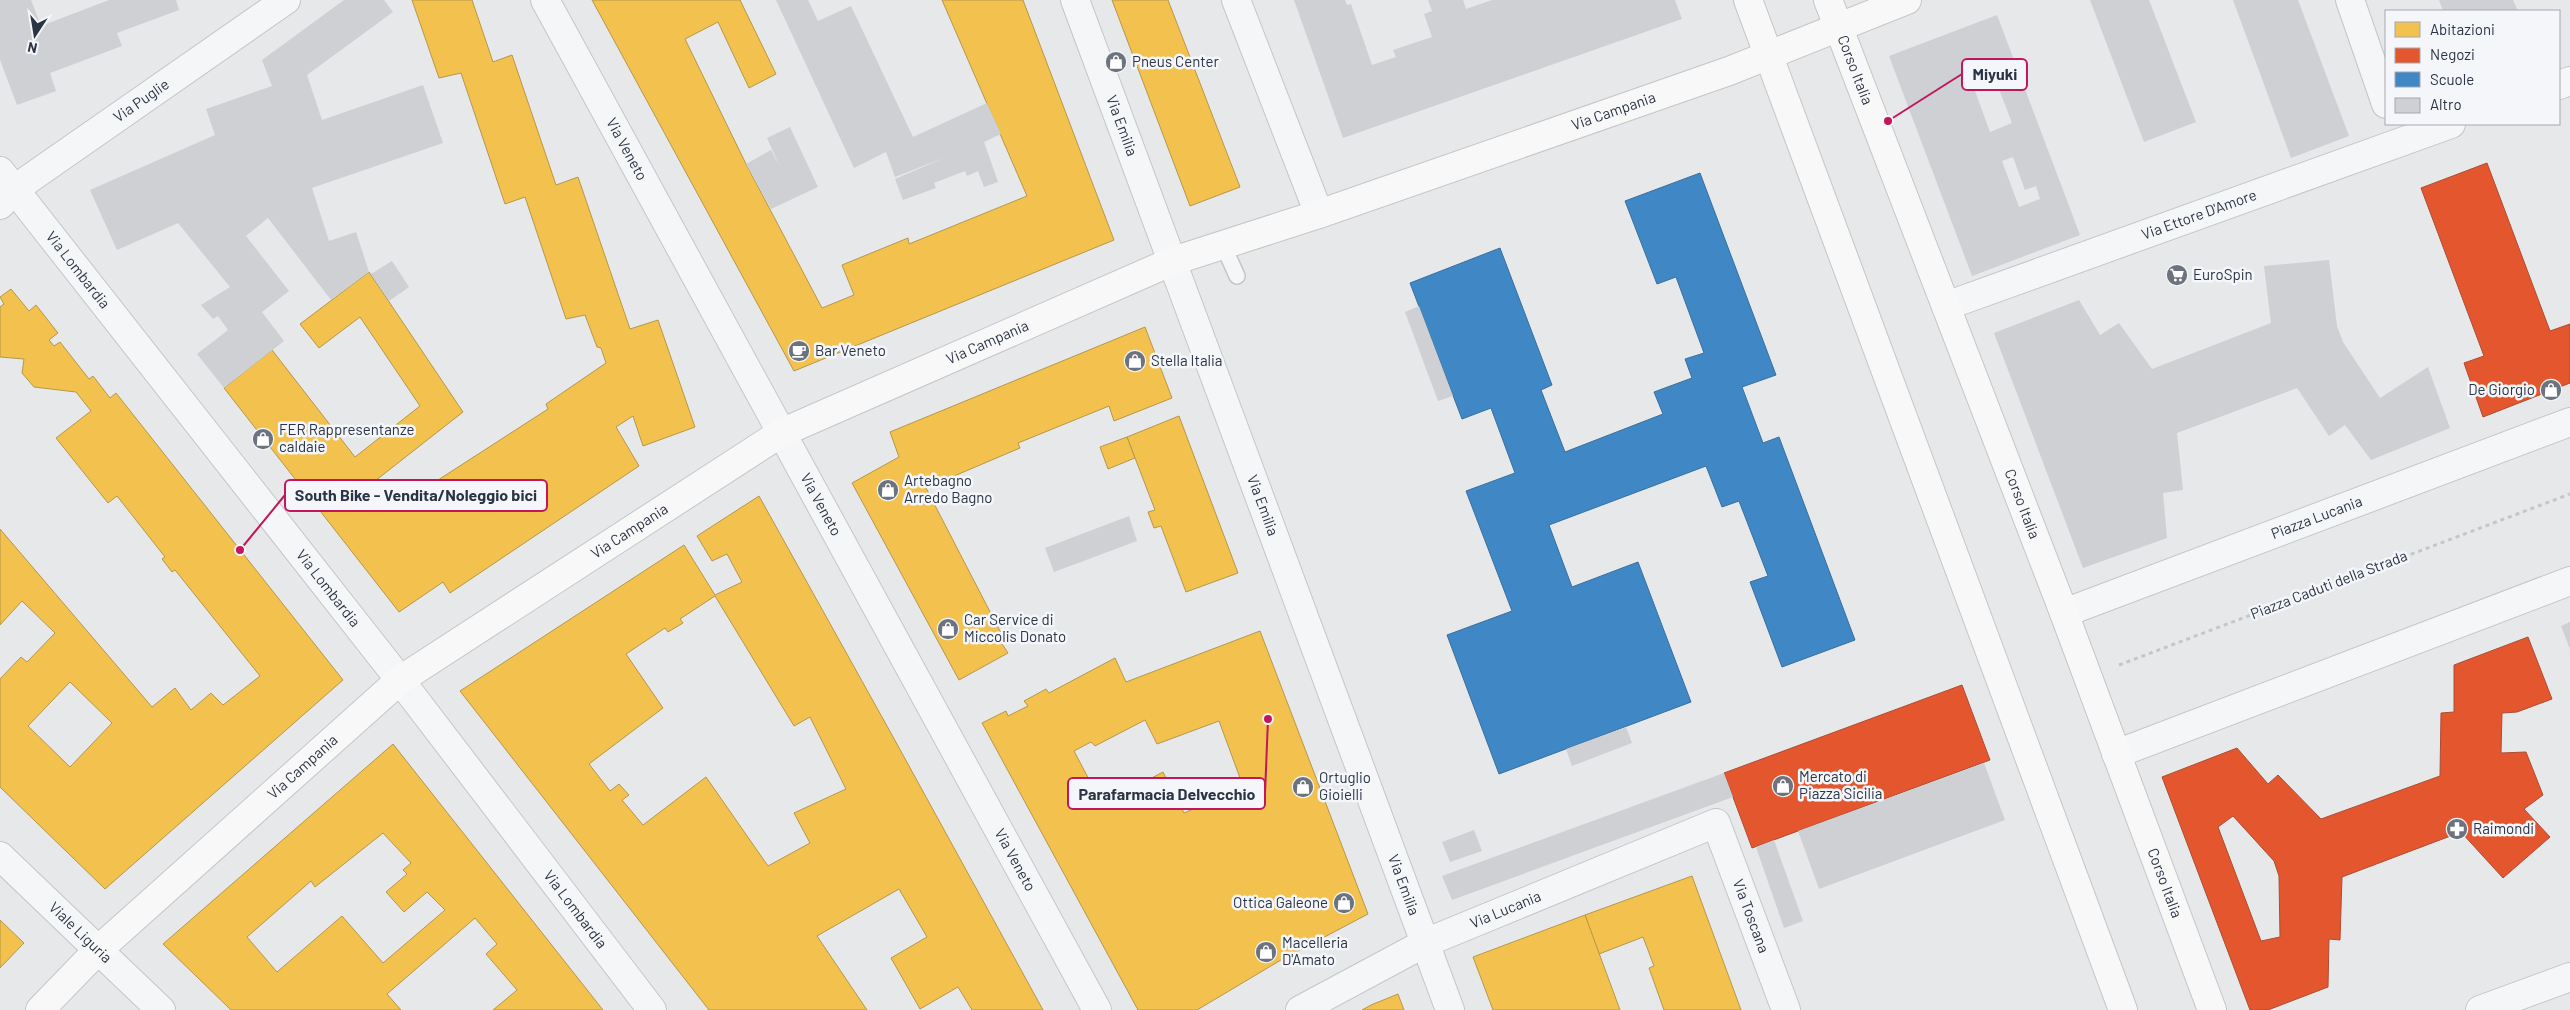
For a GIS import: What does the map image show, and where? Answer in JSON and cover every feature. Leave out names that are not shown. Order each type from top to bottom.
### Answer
[{"type":"street","name":"Via Puglie","points":[[5,188],[286,0]]},
{"type":"street","name":"Via Veneto","points":[[546,0],[1097,1010]]},
{"type":"street","name":"Via Emilia","points":[[1075,0],[1450,1010]]},
{"type":"street","points":[[1236,0],[1319,214]]},
{"type":"street","points":[[1748,0],[2123,1010]]},
{"type":"street","name":"Corso Italia","points":[[1828,0],[2088,676],[2212,1010]]},
{"type":"street","name":"Via Campania","points":[[40,1010],[97,951],[400,680],[781,433],[1173,262],[1319,214],[1729,71],[1907,0]]},
{"type":"street","points":[[2350,0],[2385,101]]},
{"type":"street","name":"Via Ettore D'Amore","points":[[1946,306],[2396,133],[2445,125]]},
{"type":"street","name":"Via Lombardia","points":[[5,188],[400,680],[652,1010]]},
{"type":"street","name":"Piazza Lucania","points":[[2064,613],[2570,422]]},
{"type":"street","points":[[2116,754],[2570,581]]},
{"type":"street","name":"Via Lucania","points":[[1300,1010],[1425,943],[1716,823]]},
{"type":"street","name":"Via Toscana","points":[[1716,823],[1786,1010]]},
{"type":"street","name":"Viale Liguria","points":[[0,856],[97,951],[161,1010]]},
{"type":"street","points":[[2480,1010],[2570,977]]},
{"type":"lane","points":[[1223,245],[1237,276]]},
{"type":"path","name":"Piazza Caduti della Strada","points":[[2088,676],[2570,494]]},
{"type":"building: Abitazioni","points":[[412,0],[472,0],[493,62],[512,55],[556,185],[578,177],[630,329],[658,320],[695,427],[643,446],[633,416],[616,427],[639,466],[450,593],[443,582],[399,612],[224,388],[272,350],[355,457],[420,406],[360,317],[319,348],[300,324],[369,272],[463,412],[375,481],[399,509],[407,505],[404,502],[548,409],[546,404],[606,363],[601,348],[597,347],[585,315],[566,319],[525,197],[505,204],[461,73],[439,78]]},
{"type":"building: Abitazioni","points":[[592,0],[740,0],[776,74],[749,88],[718,22],[685,39],[746,164],[822,308],[854,295],[842,265],[908,238],[909,244],[1027,196],[942,0],[1023,0],[1114,240],[794,371]]},
{"type":"building: Abitazioni","points":[[1112,0],[1168,0],[1240,187],[1190,206]]},
{"type":"building: Abitazioni","points":[[11,289],[29,311],[36,305],[58,333],[49,340],[54,346],[60,342],[89,379],[93,376],[110,398],[116,393],[343,680],[105,889],[0,787],[0,679],[21,657],[27,662],[55,633],[22,601],[0,625],[0,529],[152,707],[175,688],[191,710],[211,693],[223,705],[260,676],[175,570],[172,572],[162,559],[165,557],[117,496],[108,503],[56,438],[91,411],[76,392],[34,387],[22,373],[24,359],[0,357],[0,307],[4,304],[0,297]],"holes":[[[70,682],[112,723],[70,767],[28,726]]]},
{"type":"building: Abitazioni","points":[[1145,327],[1172,398],[1114,421],[1109,406],[1018,443],[1020,448],[926,488],[1001,633],[997,636],[1008,653],[959,680],[852,483],[899,457],[890,432]]},
{"type":"building: Abitazioni","points":[[1179,416],[1238,573],[1186,592],[1161,526],[1154,528],[1148,512],[1155,510],[1127,437]]},
{"type":"building: Abitazioni","points":[[1127,437],[1135,458],[1108,469],[1100,447]]},
{"type":"building: Abitazioni","points":[[759,496],[1043,1010],[972,1010],[958,987],[920,1009],[891,958],[927,937],[899,889],[817,936],[867,1010],[709,1010],[460,691],[684,545],[715,595],[742,582],[727,554],[712,561],[697,536]],"holes":[[[715,596],[794,726],[810,717],[846,789],[794,813],[810,843],[768,866],[706,777],[643,825],[622,800],[629,795],[619,784],[610,791],[589,764],[663,708],[626,654],[665,628],[668,632],[683,623],[680,619]]]},
{"type":"building: Abitazioni","points":[[1260,631],[1368,914],[1281,960],[1197,1010],[1138,1010],[982,723],[1006,711],[1008,716],[1028,706],[1024,701],[1046,689],[1049,693],[1115,658],[1126,682]],"holes":[[[1145,720],[1157,744],[1219,721],[1243,786],[1197,803],[1198,807],[1184,813],[1163,772],[1102,804],[1074,751],[1091,742],[1095,746]]]},
{"type":"building: Abitazioni","points":[[393,744],[603,1010],[493,1010],[517,990],[486,954],[497,944],[475,918],[387,994],[401,1010],[231,1010],[163,944]],"holes":[[[383,833],[411,863],[403,870],[407,874],[386,892],[404,912],[427,892],[445,910],[383,963],[342,916],[277,972],[247,937],[311,881],[315,887]]]},
{"type":"building: Abitazioni","points":[[1692,876],[1741,1010],[1664,1010],[1649,968],[1654,966],[1643,937],[1599,954],[1585,915]]},
{"type":"building: Abitazioni","points":[[1585,915],[1620,1010],[1493,1010],[1473,957]]},
{"type":"building: Abitazioni","points":[[0,920],[24,943],[0,968]]},
{"type":"building: Abitazioni","points":[[1398,994],[1404,1010],[1362,1010],[1371,1005]]},
{"type":"building: Negozi","points":[[2487,163],[2550,331],[2570,324],[2570,383],[2483,417],[2464,363],[2484,356],[2421,188]]},
{"type":"building: Negozi","points":[[2528,637],[2552,699],[2517,712],[2502,713],[2501,753],[2526,752],[2543,795],[2524,809],[2550,837],[2503,878],[2461,832],[2342,877],[2340,940],[2329,939],[2328,987],[2268,1010],[2250,1010],[2162,777],[2237,748],[2268,784],[2278,775],[2321,819],[2440,776],[2441,713],[2454,712],[2454,665]],"holes":[[[2233,816],[2274,861],[2279,876],[2280,937],[2261,941],[2218,827]]]},
{"type":"building: Negozi","points":[[1962,685],[1990,760],[1752,848],[1724,773]]},
{"type":"building: Scuole","points":[[1700,173],[1776,375],[1742,387],[1763,443],[1779,437],[1855,640],[1782,667],[1750,582],[1768,576],[1739,501],[1722,507],[1706,466],[1549,525],[1572,587],[1638,562],[1691,702],[1499,774],[1447,635],[1512,611],[1466,491],[1515,473],[1491,408],[1462,419],[1410,283],[1500,248],[1552,385],[1541,390],[1565,452],[1663,414],[1654,392],[1692,378],[1685,359],[1704,353],[1676,277],[1657,284],[1625,201]]},
{"type":"building: Altro","points":[[0,0],[31,0],[41,26],[109,0],[176,0],[179,10],[117,33],[122,46],[50,73],[56,91],[17,105],[0,60]]},
{"type":"building: Altro","points":[[344,0],[384,0],[393,12],[307,75],[322,120],[423,85],[443,143],[312,188],[329,241],[356,232],[369,272],[331,300],[268,218],[246,236],[289,291],[262,312],[284,341],[224,388],[197,354],[228,330],[218,316],[213,319],[201,305],[230,287],[178,223],[117,250],[90,190],[215,135],[206,109],[272,86],[262,60]]},
{"type":"building: Altro","points":[[776,0],[808,0],[818,21],[851,6],[913,137],[987,103],[1001,134],[984,142],[998,182],[984,187],[978,171],[967,176],[965,171],[934,183],[936,188],[903,200],[895,179],[946,157],[895,177],[886,152],[854,168]]},
{"type":"building: Altro","points":[[1294,0],[1345,0],[1347,5],[1351,4],[1372,65],[1396,57],[1393,50],[1432,37],[1424,14],[1432,11],[1428,0],[1463,0],[1466,9],[1492,0],[1675,0],[1682,19],[1343,138]]},
{"type":"building: Altro","points":[[2090,0],[2149,0],[2196,122],[2144,142]]},
{"type":"building: Altro","points":[[2233,0],[2298,0],[2349,136],[2291,158]]},
{"type":"building: Altro","points":[[2439,0],[2513,0],[2518,10],[2443,10]]},
{"type":"building: Altro","points":[[1997,15],[2080,235],[1972,276],[1889,56]],"holes":[[[1980,73],[1986,89],[1997,84],[2012,123],[1990,132],[1970,77]],[[2013,157],[2025,190],[2036,186],[2040,199],[2019,207],[2002,161]]]},
{"type":"building: Altro","points":[[790,127],[818,187],[771,209],[746,164],[771,150],[780,167],[767,138]]},
{"type":"building: Altro","points":[[2329,260],[2337,326],[2343,342],[2380,398],[2428,367],[2450,428],[2371,460],[2345,425],[2329,436],[2297,388],[2177,433],[2183,490],[2163,493],[2167,538],[2083,568],[1994,333],[2079,300],[2100,335],[2119,323],[2152,369],[2271,323],[2264,266]]},
{"type":"building: Altro","points":[[392,261],[409,287],[389,301],[371,274]]},
{"type":"building: Altro","points":[[1419,306],[1453,396],[1438,401],[1405,312]]},
{"type":"building: Altro","points":[[1129,516],[1137,541],[1054,572],[1045,548]]},
{"type":"building: Altro","points":[[2570,622],[2570,649],[2561,626]]},
{"type":"building: Altro","points":[[1626,727],[1632,743],[1572,766],[1566,749]]},
{"type":"building: Altro","points":[[1984,763],[2005,820],[1819,889],[1798,831]]},
{"type":"building: Altro","points":[[1724,773],[1733,797],[1452,900],[1442,876]]},
{"type":"building: Altro","points":[[1474,830],[1482,851],[1450,862],[1442,842]]},
{"type":"building: Altro","points":[[1774,840],[1803,921],[1784,928],[1756,847]]},
{"type":"place","name":"Pneus Center","points":[[1116,62]]},
{"type":"place","name":"Miyuki","points":[[1888,121]]},
{"type":"place","name":"EuroSpin","points":[[2177,275]]},
{"type":"place","name":"Bar Veneto","points":[[799,351]]},
{"type":"place","name":"Stella Italia","points":[[1135,361]]},
{"type":"place","name":"De Giorgio","points":[[2551,390]]},
{"type":"place","name":"FER Rappresentanze caldaie","points":[[263,439]]},
{"type":"place","name":"Artebagno Arredo Bagno","points":[[888,490]]},
{"type":"place","name":"South Bike - Vendita/Noleggio bici","points":[[240,550]]},
{"type":"place","name":"Car Service di Miccolis Donato","points":[[948,629]]},
{"type":"place","name":"Parafarmacia Delvecchio","points":[[1268,719]]},
{"type":"place","name":"Mercato di Piazza Sicilia","points":[[1783,786]]},
{"type":"place","name":"Ortuglio Gioielli","points":[[1303,787]]},
{"type":"place","name":"Raimondi","points":[[2457,829]]},
{"type":"place","name":"Ottica Galeone","points":[[1344,903]]},
{"type":"place","name":"Macelleria D'Amato","points":[[1266,952]]}]
